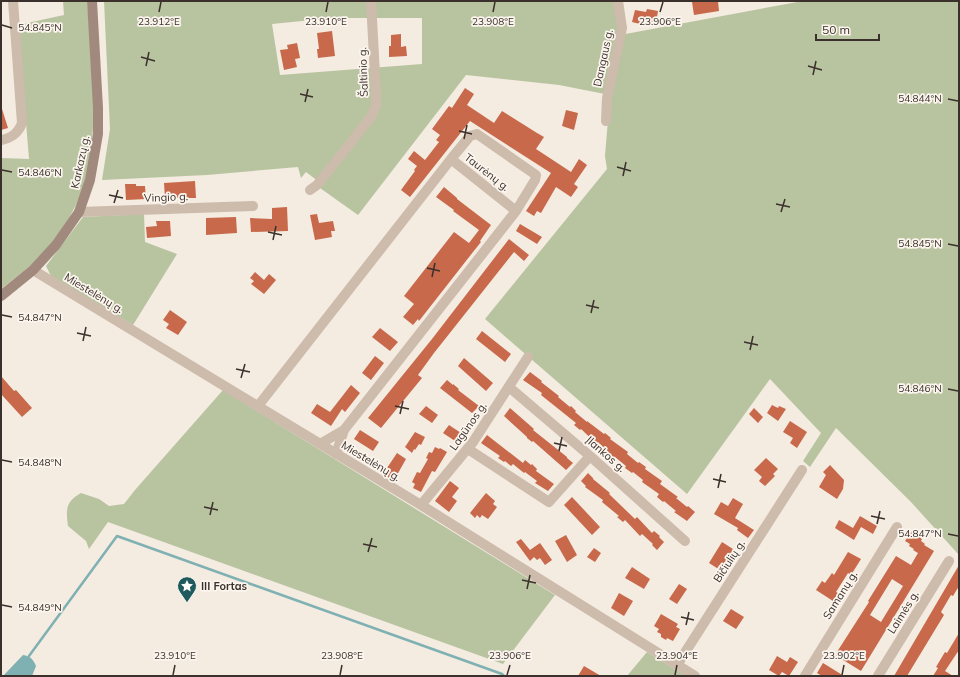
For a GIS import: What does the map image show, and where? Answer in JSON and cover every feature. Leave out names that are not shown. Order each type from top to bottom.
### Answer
[{"type":"main road","name":"Karkazų g.","points":[[1,296],[33,270],[56,245],[79,212],[90,180],[98,134],[92,1]]},
{"type":"street","points":[[1,140],[10,138],[19,130],[22,123],[13,1]]},
{"type":"street","name":"Šaltinio g.","points":[[310,190],[317,185],[371,117],[376,106],[371,1]]},
{"type":"street","name":"Dangaus g.","points":[[606,121],[607,98],[622,28],[618,1]]},
{"type":"street","points":[[336,454],[344,430],[516,210],[535,180],[536,175],[477,134],[470,136],[451,159]]},
{"type":"street","name":"Taurėnų g.","points":[[258,406],[451,159],[516,210]]},
{"type":"street","name":"Vingio g.","points":[[79,212],[253,206]]},
{"type":"street","name":"Miestelėnų g.","points":[[33,270],[421,505],[695,676]]},
{"type":"street","name":"Lagūnos g.","points":[[421,505],[468,449],[528,357]]},
{"type":"street","name":"Įlankos g.","points":[[509,387],[590,456],[685,541]]},
{"type":"street","points":[[320,444],[344,430]]},
{"type":"street","points":[[468,449],[549,502],[590,456]]},
{"type":"street","name":"Bičiulių g.","points":[[677,665],[802,470]]},
{"type":"street","name":"Samanų g.","points":[[805,676],[897,527]]},
{"type":"street","name":"Laimės g.","points":[[878,676],[949,561]]},
{"type":"green space","points":[[63,1],[87,1],[94,98],[92,137],[87,172],[83,187],[75,206],[60,233],[37,260],[1,289],[1,158],[29,159],[18,25],[64,15]]},
{"type":"green space","points":[[104,1],[614,1],[620,35],[803,1],[959,1],[959,555],[911,502],[836,428],[810,467],[803,461],[821,433],[770,379],[687,494],[485,319],[607,169],[605,156],[610,95],[559,85],[466,75],[358,215],[320,188],[323,185],[306,172],[301,178],[298,167],[207,175],[102,180],[110,129]],"holes":[[[332,18],[422,18],[422,64],[280,75],[272,24]]]},
{"type":"green space","points":[[144,214],[145,242],[177,254],[133,325],[51,276],[46,266],[83,217]]},
{"type":"green space","points":[[223,390],[555,595],[503,664],[108,522],[89,549],[86,541],[68,526],[67,511],[69,503],[81,493],[99,499],[109,506],[124,504]]},
{"type":"green space","points":[[647,652],[686,676],[627,676]]},
{"type":"water","points":[[23,655],[28,656],[34,661],[36,666],[32,676],[3,676]]},
{"type":"building","points":[[718,1],[719,11],[694,15],[692,2]]},
{"type":"building","points":[[647,9],[658,11],[656,23],[645,21],[644,25],[632,22],[635,10],[646,12]]},
{"type":"building","points":[[332,31],[335,56],[318,58],[317,49],[319,49],[317,33]]},
{"type":"building","points":[[401,34],[401,47],[406,46],[407,56],[389,57],[391,35]]},
{"type":"building","points":[[297,43],[300,58],[295,59],[297,67],[284,70],[280,50],[288,49],[287,45]]},
{"type":"building","points":[[465,88],[474,94],[467,105],[494,123],[502,111],[544,137],[536,149],[571,172],[579,159],[587,165],[574,184],[578,187],[571,197],[556,187],[541,213],[537,211],[534,216],[526,211],[551,173],[470,121],[410,197],[401,190],[417,166],[408,159],[414,151],[425,160],[439,142],[436,140],[440,135],[432,129],[449,106],[452,108]]},
{"type":"building","points":[[1,109],[8,128],[1,130]]},
{"type":"building","points":[[566,110],[578,113],[574,130],[562,126]]},
{"type":"building","points":[[195,181],[196,198],[165,198],[164,183]]},
{"type":"building","points":[[125,184],[145,186],[146,199],[126,200]]},
{"type":"building","points":[[444,187],[491,225],[480,241],[481,242],[419,321],[418,319],[413,325],[403,317],[414,304],[404,296],[454,232],[469,243],[479,230],[436,197]]},
{"type":"building","points":[[287,207],[288,231],[251,232],[250,218],[272,219],[272,208]]},
{"type":"building","points":[[317,214],[319,223],[333,221],[335,231],[331,231],[332,237],[315,240],[310,215]]},
{"type":"building","points":[[236,217],[237,233],[206,235],[206,218]]},
{"type":"building","points":[[156,221],[170,221],[171,236],[147,238],[146,227],[157,226]]},
{"type":"building","points":[[520,224],[542,237],[537,244],[516,231]]},
{"type":"building","points":[[509,239],[529,255],[524,261],[514,252],[434,353],[418,375],[422,378],[381,428],[368,418],[432,339]]},
{"type":"building","points":[[255,272],[264,280],[269,274],[276,280],[264,294],[251,284],[254,281],[250,278]]},
{"type":"building","points":[[170,310],[187,322],[178,335],[166,328],[169,324],[163,320]]},
{"type":"building","points":[[380,328],[398,342],[390,351],[372,337]]},
{"type":"building","points":[[482,331],[511,354],[505,362],[476,339]]},
{"type":"building","points":[[375,356],[384,363],[371,380],[362,373]]},
{"type":"building","points":[[464,358],[493,383],[486,391],[458,366]]},
{"type":"building","points":[[530,372],[570,407],[571,406],[576,411],[575,412],[587,422],[604,434],[605,433],[611,438],[610,439],[628,452],[627,454],[638,463],[639,462],[646,467],[645,469],[662,481],[660,484],[695,512],[687,521],[674,512],[676,511],[664,501],[663,502],[657,497],[659,494],[642,482],[643,480],[625,468],[626,466],[615,457],[614,458],[598,442],[597,444],[581,429],[580,430],[574,425],[576,423],[541,395],[542,393],[523,380]]},
{"type":"building","points":[[1,376],[32,408],[22,417],[1,394]]},
{"type":"building","points":[[447,380],[479,406],[472,413],[440,388]]},
{"type":"building","points":[[351,385],[360,393],[345,412],[342,409],[331,426],[311,413],[317,404],[330,412]]},
{"type":"building","points":[[772,405],[778,408],[779,406],[786,409],[778,421],[767,413]]},
{"type":"building","points":[[426,406],[438,415],[432,423],[419,414]]},
{"type":"building","points":[[510,408],[534,429],[533,430],[573,463],[566,470],[533,441],[532,442],[527,438],[504,416]]},
{"type":"building","points":[[754,408],[763,417],[758,423],[749,414]]},
{"type":"building","points":[[790,421],[807,432],[797,448],[790,443],[793,438],[783,432]]},
{"type":"building","points":[[449,425],[461,433],[455,441],[443,433]]},
{"type":"building","points":[[360,430],[379,442],[373,451],[354,439]]},
{"type":"building","points":[[415,432],[425,437],[421,445],[419,444],[412,453],[405,447]]},
{"type":"building","points":[[487,435],[523,463],[525,460],[531,465],[532,464],[537,469],[536,471],[554,484],[548,491],[535,483],[537,481],[513,464],[511,466],[498,458],[500,456],[481,443]]},
{"type":"building","points":[[435,447],[447,452],[435,472],[432,471],[421,492],[413,488],[415,484],[412,482],[417,472],[420,473],[428,459],[426,458],[429,452],[432,453]]},
{"type":"building","points":[[397,453],[406,459],[397,475],[395,474],[392,480],[383,474]]},
{"type":"building","points":[[766,458],[778,469],[773,474],[775,476],[765,486],[759,481],[762,477],[754,470]]},
{"type":"building","points":[[830,465],[844,480],[843,489],[837,499],[819,487],[826,475],[823,472]]},
{"type":"building","points":[[588,473],[635,519],[637,517],[652,533],[654,531],[660,536],[659,537],[664,542],[657,550],[642,534],[640,536],[625,520],[623,522],[617,517],[619,516],[602,502],[603,500],[585,487],[586,486],[581,481]]},
{"type":"building","points":[[450,481],[459,488],[452,497],[457,501],[449,512],[435,501]]},
{"type":"building","points":[[486,493],[495,501],[493,504],[497,507],[488,519],[482,515],[480,518],[477,515],[475,518],[470,513]]},
{"type":"building","points":[[572,497],[600,527],[592,535],[564,505]]},
{"type":"building","points":[[733,498],[743,504],[735,518],[754,530],[748,538],[737,530],[738,528],[714,514],[721,502],[728,506]]},
{"type":"building","points":[[860,516],[877,526],[873,534],[861,527],[854,540],[835,528],[839,520],[853,528]]},
{"type":"building","points":[[912,531],[922,539],[921,541],[925,544],[924,545],[934,551],[861,671],[835,655],[896,556],[911,565],[918,553],[905,541]],"holes":[[[892,579],[903,586],[881,622],[870,615]]]},
{"type":"building","points":[[566,535],[577,555],[567,562],[555,541]]},
{"type":"building","points":[[521,539],[530,550],[540,543],[552,560],[545,565],[540,558],[537,560],[534,557],[530,561],[516,542]]},
{"type":"building","points":[[722,542],[738,554],[731,566],[725,562],[720,570],[709,563]]},
{"type":"building","points":[[594,548],[601,553],[595,562],[587,557]]},
{"type":"building","points":[[848,552],[861,559],[851,575],[848,573],[836,592],[838,593],[833,601],[816,590],[822,581],[825,583],[832,573],[834,575]]},
{"type":"building","points":[[959,565],[959,586],[953,596],[951,595],[941,612],[944,615],[907,676],[894,676]]},
{"type":"building","points":[[632,567],[650,579],[644,589],[625,578]]},
{"type":"building","points":[[679,584],[687,589],[677,604],[669,599]]},
{"type":"building","points":[[619,593],[633,601],[624,616],[611,608]]},
{"type":"building","points":[[731,609],[744,617],[736,629],[723,621]]},
{"type":"building","points":[[661,614],[678,624],[676,627],[680,629],[673,641],[667,638],[666,640],[661,637],[661,634],[657,632],[659,629],[654,626]]},
{"type":"building","points":[[959,633],[959,650],[945,671],[953,676],[933,676],[938,668],[936,667],[945,652],[947,653]]},
{"type":"building","points":[[777,656],[787,662],[790,657],[798,662],[789,676],[782,672],[779,676],[769,670]]},
{"type":"building","points":[[823,663],[844,676],[822,676],[817,673]]},
{"type":"building","points":[[584,666],[601,676],[578,676]]},
{"type":"waterway","points":[[29,656],[117,536],[502,674],[504,676]]},
{"type":"place","name":"III Fortas","points":[[187,603]]}]
